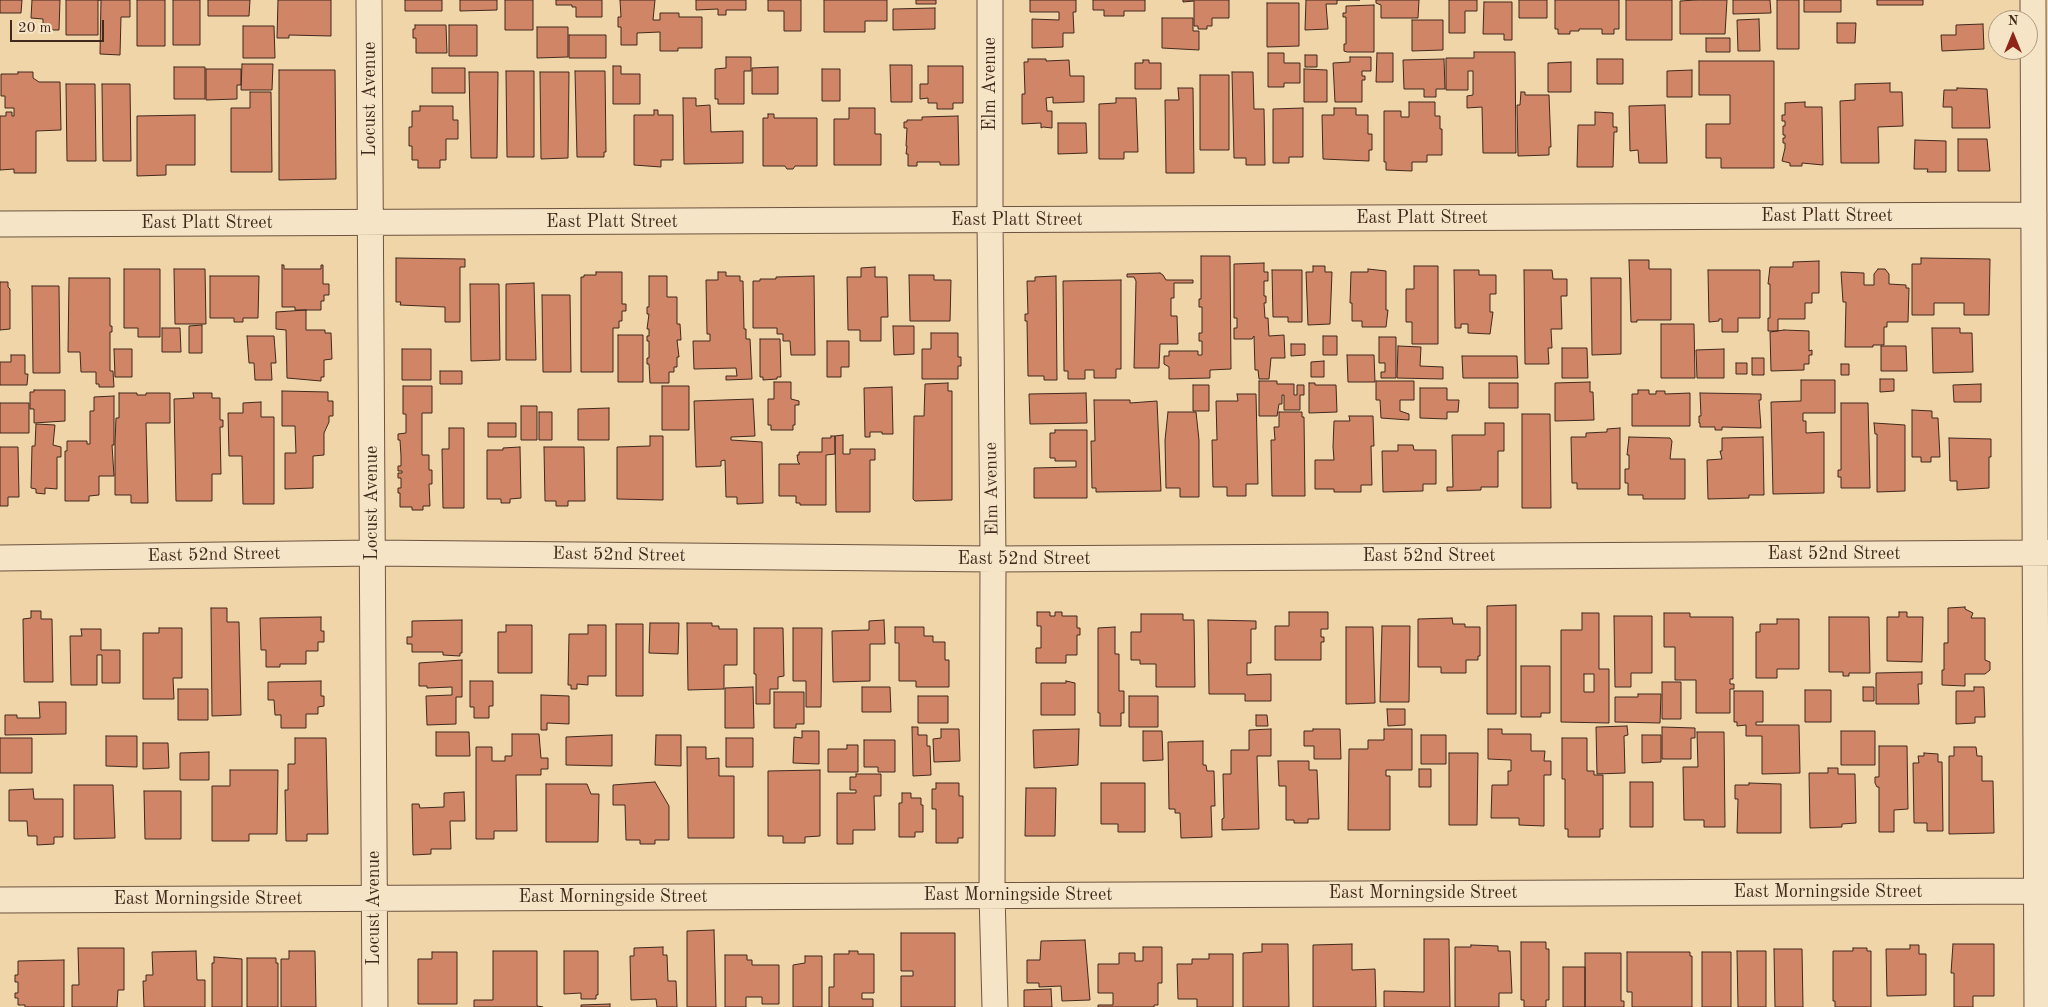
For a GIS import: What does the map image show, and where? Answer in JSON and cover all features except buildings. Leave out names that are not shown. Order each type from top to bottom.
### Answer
[{"type":"street","name":"Locust Avenue","points":[[369,0],[375,1007]]},
{"type":"street","name":"Elm Avenue","points":[[990,0],[993,559],[992,894],[995,1007]]},
{"type":"street","points":[[2033,0],[2034,215],[2042,553],[2036,891],[2037,1007]]},
{"type":"street","name":"East Platt Street","points":[[0,224],[2034,215]]},
{"type":"street","name":"East 52nd Street","points":[[0,558],[372,552],[993,559],[2042,553]]},
{"type":"street","name":"East Morningside Street","points":[[0,900],[992,894],[2036,891]]}]
